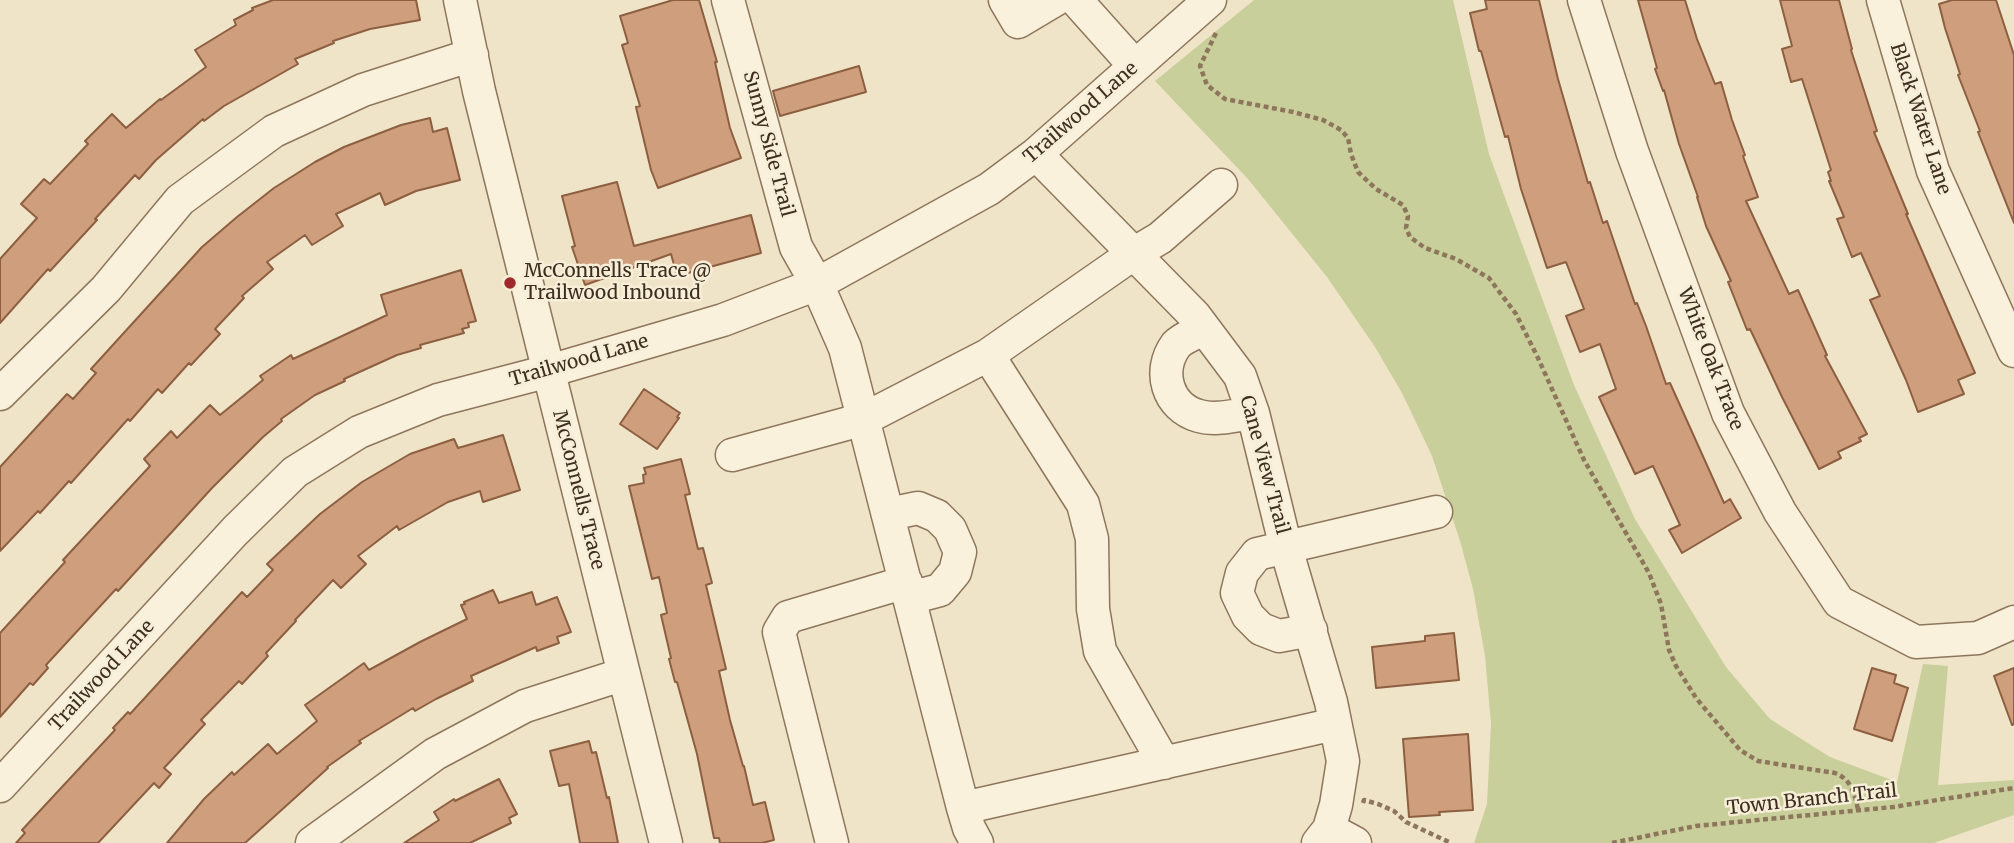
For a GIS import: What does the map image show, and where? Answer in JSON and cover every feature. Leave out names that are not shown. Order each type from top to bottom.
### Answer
[{"type":"street","name":"McConnells Trace","points":[[460,0],[666,843]]},
{"type":"street","name":"Sunny Side Trail","points":[[728,0],[796,247],[817,284]]},
{"type":"street","points":[[1005,0],[1018,22],[1055,0]]},
{"type":"street","points":[[1076,0],[1135,66]]},
{"type":"street","name":"White Oak Trace","points":[[1584,0],[1632,151],[1728,413],[1780,512],[1839,602],[1916,642],[1978,638],[2014,622]]},
{"type":"street","name":"Black Water Lane","points":[[1883,0],[1933,171],[2014,351]]},
{"type":"street","name":"Trailwood Lane","points":[[0,786],[235,531],[295,472],[359,432],[438,400],[723,320],[817,284],[989,189],[1036,154],[1135,66],[1215,14]]},
{"type":"street","points":[[0,394],[106,289],[180,200],[274,131],[363,90],[472,55]]},
{"type":"street","name":"Cane View Trail","points":[[1036,154],[1195,316],[1240,376],[1253,412],[1343,761],[1336,805],[1338,839]]},
{"type":"street","points":[[732,455],[864,419],[988,355],[1160,238],[1221,185]]},
{"type":"street","points":[[817,284],[845,348],[963,808],[977,843]]},
{"type":"street","points":[[1204,329],[1177,343],[1166,365],[1166,385],[1181,405],[1196,415],[1216,418],[1253,412]]},
{"type":"street","points":[[988,355],[1083,504],[1092,539],[1093,609],[1100,651],[1164,763]]},
{"type":"street","points":[[832,843],[779,632],[788,617],[908,590],[940,590],[955,572],[960,552],[950,529],[937,516],[918,508],[889,514]]},
{"type":"street","points":[[1311,630],[1279,636],[1261,629],[1248,616],[1237,593],[1242,573],[1257,554],[1436,512]]},
{"type":"street","points":[[312,843],[435,754],[525,706],[624,674]]},
{"type":"street","points":[[963,808],[1335,724]]},
{"type":"path","points":[[1215,14],[1200,66],[1207,85],[1225,99],[1323,120],[1341,130],[1348,138],[1358,172],[1376,189],[1403,205],[1408,216],[1406,228],[1410,237],[1424,248],[1456,259],[1489,278],[1516,314],[1584,460],[1649,573],[1661,604],[1669,650],[1676,666],[1703,707],[1740,750],[1758,761],[1844,776],[1855,793],[1858,810]]},
{"type":"path","name":"Town Branch Trail","points":[[1612,843],[1696,826],[1893,807],[2014,788]]},
{"type":"path","points":[[1338,839],[1364,800],[1394,811],[1406,822],[1451,843]]},
{"type":"green space","points":[[1254,0],[1453,0],[1489,154],[1574,385],[1635,519],[1726,667],[1770,719],[1830,757],[1897,782],[1923,664],[1948,666],[1938,785],[2014,780],[2014,815],[1934,843],[1474,843],[1487,804],[1491,724],[1485,656],[1473,589],[1432,456],[1402,393],[1375,347],[1327,277],[1248,179],[1155,81]]},
{"type":"building","points":[[273,0],[416,0],[420,20],[370,29],[333,41],[334,43],[295,59],[298,64],[224,106],[204,121],[203,119],[156,160],[139,179],[135,175],[95,219],[97,220],[0,323],[0,259],[37,218],[21,204],[44,179],[50,184],[88,144],[85,141],[112,114],[126,128],[160,99],[206,67],[195,50],[236,25],[234,20],[253,10],[252,8]]},
{"type":"building","points":[[673,0],[699,0],[717,62],[730,128],[741,158],[658,188],[636,107],[640,106],[622,45],[628,43],[620,16]]},
{"type":"building","points":[[1485,0],[1539,0],[1558,79],[1588,183],[1590,182],[1603,223],[1607,221],[1666,384],[1670,383],[1724,503],[1730,499],[1741,518],[1682,553],[1669,530],[1680,525],[1653,466],[1635,474],[1599,397],[1616,389],[1600,344],[1580,352],[1566,316],[1584,309],[1566,262],[1547,268],[1521,189],[1508,136],[1505,137],[1479,51],[1470,13],[1487,9]]},
{"type":"building","points":[[1638,0],[1685,0],[1715,84],[1721,82],[1758,197],[1746,201],[1789,294],[1798,290],[1827,355],[1825,356],[1867,434],[1859,438],[1861,441],[1838,452],[1841,458],[1819,469],[1750,329],[1747,330],[1728,282],[1731,281],[1706,226],[1655,69],[1657,68]]},
{"type":"building","points":[[1780,0],[1839,0],[1851,50],[1877,131],[1874,132],[1906,214],[1975,373],[1958,380],[1964,394],[1918,412],[1870,300],[1880,296],[1861,253],[1852,257],[1837,219],[1844,217],[1829,181],[1828,172],[1831,170],[1802,79],[1791,82],[1782,49],[1792,46]]},
{"type":"building","points":[[1952,0],[1996,0],[2014,55],[2014,223],[1958,75],[1960,74],[1939,4]]},
{"type":"building","points":[[859,66],[866,92],[780,116],[773,91]]},
{"type":"building","points":[[430,118],[433,132],[447,128],[460,180],[416,191],[385,205],[380,193],[336,214],[343,226],[312,245],[305,235],[267,262],[273,269],[242,296],[244,298],[215,329],[220,334],[162,393],[158,389],[71,483],[69,481],[0,551],[0,467],[67,394],[73,399],[96,373],[91,369],[202,247],[274,188],[315,162],[344,147],[401,125]]},
{"type":"building","points":[[617,182],[634,246],[751,215],[761,253],[677,276],[671,254],[585,285],[572,247],[575,246],[562,196]]},
{"type":"building","points":[[461,270],[476,321],[468,323],[469,327],[462,329],[464,333],[420,345],[421,348],[397,355],[344,379],[345,381],[315,395],[281,419],[282,421],[212,488],[118,591],[116,589],[46,665],[48,668],[33,685],[30,683],[0,717],[0,633],[150,466],[144,459],[171,431],[177,438],[210,405],[220,415],[263,380],[260,376],[291,355],[293,359],[387,315],[381,295]]},
{"type":"building","points":[[644,389],[680,413],[657,449],[620,424]]},
{"type":"building","points":[[503,435],[520,490],[483,502],[480,491],[448,502],[399,530],[397,526],[358,556],[366,564],[341,588],[333,580],[266,653],[268,656],[242,684],[239,681],[201,720],[205,724],[164,768],[171,774],[159,788],[154,783],[98,843],[16,843],[25,833],[22,830],[115,730],[113,728],[128,712],[130,714],[242,592],[247,597],[273,570],[267,564],[320,514],[362,482],[410,454],[454,439],[458,448]]},
{"type":"building","points":[[681,459],[690,494],[685,495],[698,549],[703,548],[712,583],[706,585],[726,669],[719,671],[730,720],[753,805],[765,802],[774,840],[762,843],[720,843],[719,838],[714,838],[697,754],[669,659],[671,658],[661,615],[667,613],[659,577],[652,579],[629,486],[644,483],[644,468]]},
{"type":"building","points":[[493,590],[499,603],[532,592],[536,605],[557,597],[571,632],[557,637],[559,643],[537,651],[536,647],[471,676],[473,681],[415,711],[413,708],[359,741],[361,743],[327,767],[245,843],[167,843],[204,799],[232,772],[234,775],[268,744],[277,754],[317,721],[305,705],[364,663],[369,670],[467,619],[461,605]]},
{"type":"building","points":[[1454,633],[1459,680],[1376,688],[1372,647],[1425,641],[1425,636]]},
{"type":"building","points":[[1872,668],[1896,675],[1894,683],[1908,688],[1892,741],[1854,729]]},
{"type":"building","points":[[2014,668],[2014,724],[2012,725],[1994,676]]},
{"type":"building","points":[[1468,734],[1473,810],[1409,817],[1403,739]]},
{"type":"building","points":[[589,741],[592,753],[596,752],[607,798],[609,797],[618,843],[580,843],[569,784],[559,786],[550,751]]},
{"type":"building","points":[[499,779],[517,814],[509,818],[511,823],[470,843],[404,843],[439,820],[434,812],[454,799],[455,801]]},
{"type":"place","name":"McConnells Trace @ Trailwood Inbound","points":[[510,283]]}]
